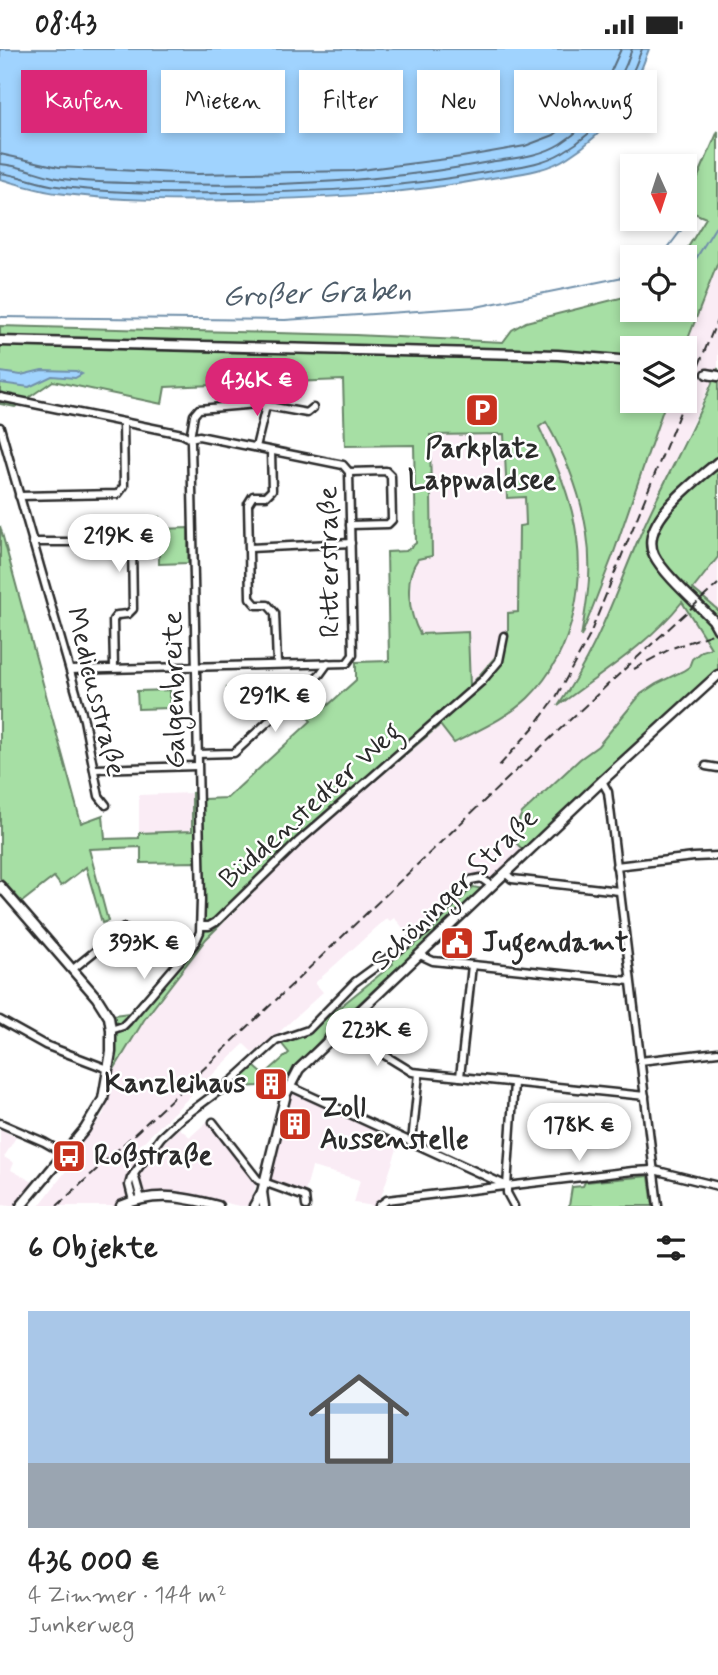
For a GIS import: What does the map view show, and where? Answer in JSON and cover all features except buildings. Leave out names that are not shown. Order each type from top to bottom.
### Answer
[{"type":"main road","points":[[0,341],[558,355],[620,360]]},
{"type":"main road","points":[[707,374],[718,376]]},
{"type":"main road","points":[[718,462],[669,507],[656,521],[651,533],[651,546],[657,560],[718,629]]},
{"type":"main road","name":"Schöninger Straße","points":[[264,1206],[263,1188],[289,1086],[299,1069],[602,781],[716,678],[718,668]]},
{"type":"main road","points":[[0,886],[105,1010],[111,1030],[106,1091],[98,1111],[21,1206]]},
{"type":"main road","points":[[254,1206],[263,1188]]},
{"type":"main road","points":[[121,1206],[137,1200],[172,1196],[218,1206]]},
{"type":"street","points":[[0,397],[182,434],[190,438],[197,410],[266,405],[307,413],[313,408]]},
{"type":"street","points":[[256,447],[266,405]]},
{"type":"street","points":[[19,496],[118,494],[124,487],[123,423]]},
{"type":"street","name":"Medicusstraße","points":[[0,427],[70,670],[95,769],[99,796],[106,805]]},
{"type":"street","name":"Ritterstraße","points":[[70,670],[347,663],[353,655],[349,471],[343,465],[199,436],[190,438]]},
{"type":"street","name":"Galgenbreite","points":[[190,438],[201,926]]},
{"type":"street","points":[[271,451],[272,491],[266,496],[253,496],[248,503],[250,598],[256,605],[268,605],[275,613],[276,664]]},
{"type":"street","points":[[349,471],[386,471],[391,476],[392,487],[392,520],[388,524],[350,525]]},
{"type":"street","points":[[32,542],[132,542],[133,609],[128,614],[117,615],[113,620],[114,668]]},
{"type":"street","points":[[250,548],[351,544]]},
{"type":"street","name":"Büddenstedter Weg","points":[[111,1030],[128,1021],[198,939],[201,926],[216,922],[299,841],[482,681],[499,661],[504,636]]},
{"type":"street","points":[[197,754],[234,753],[320,674],[328,663]]},
{"type":"street","points":[[95,769],[197,766]]},
{"type":"street","points":[[706,766],[718,768]]},
{"type":"street","points":[[602,781],[608,792],[658,1206]]},
{"type":"street","points":[[616,866],[694,856],[718,856]]},
{"type":"street","points":[[505,873],[512,879],[619,891]]},
{"type":"street","points":[[137,1200],[134,1173],[171,1126],[232,1081],[276,1041],[309,1030],[355,982],[426,930],[471,880],[481,878],[492,886]]},
{"type":"street","points":[[73,969],[124,928]]},
{"type":"street","points":[[420,955],[433,961],[630,981]]},
{"type":"street","points":[[460,1077],[472,965]]},
{"type":"street","points":[[0,1020],[45,1045],[108,1069]]},
{"type":"street","points":[[342,1029],[401,1067],[419,1073],[645,1096]]},
{"type":"street","points":[[640,1061],[718,1052]]},
{"type":"street","points":[[412,1142],[419,1073]]},
{"type":"street","points":[[513,1206],[507,1186],[514,1083]]},
{"type":"street","points":[[289,1086],[507,1186]]},
{"type":"street","points":[[0,1122],[65,1154]]},
{"type":"street","points":[[212,1122],[263,1188],[274,1187],[305,1197],[306,1206]]},
{"type":"street","points":[[379,1206],[387,1200],[654,1170],[718,1185]]},
{"type":"shaded area","points":[[718,262],[718,368],[697,413],[697,336],[689,336],[695,322],[697,322]]},
{"type":"shaded area","points":[[662,413],[697,413],[641,532],[595,645],[560,704],[642,643],[682,601],[711,648],[693,658],[689,667],[683,671],[641,694],[598,746],[580,759],[522,813],[518,831],[524,851],[489,884],[479,879],[474,880],[437,916],[410,937],[394,918],[390,921],[387,918],[315,983],[323,992],[253,1053],[244,1044],[133,1152],[147,1159],[179,1128],[190,1137],[211,1118],[257,1180],[250,1206],[239,1206],[185,1193],[153,1192],[114,1206],[39,1206],[69,1167],[64,1163],[103,1115],[110,1094],[113,1071],[144,1020],[206,939],[306,839],[440,725],[454,743],[541,682],[552,665],[570,629],[578,567],[572,512],[561,477],[539,427],[546,422],[575,485],[584,515],[589,564],[583,633]]},
{"type":"shaded area","points":[[504,434],[507,497],[525,497],[526,526],[519,526],[518,613],[497,655],[469,687],[420,634],[413,622],[410,605],[414,564],[418,559],[432,556],[429,435]]},
{"type":"shaded area","points":[[718,557],[718,610],[717,611],[692,589]]},
{"type":"shaded area","points":[[192,793],[192,831],[139,833],[139,795]]},
{"type":"shaded area","points":[[292,1091],[400,1140],[381,1197],[374,1206],[354,1203],[360,1180],[312,1167],[305,1192],[270,1182]]},
{"type":"shaded area","points":[[0,1129],[16,1137],[4,1157],[14,1163],[11,1170],[33,1182],[14,1206],[0,1205]]},
{"type":"green space","points":[[718,131],[718,262],[697,316],[697,245],[689,245],[706,218],[697,214],[697,179]]},
{"type":"green space","points":[[620,298],[620,322],[695,322],[689,336],[620,336],[620,413],[662,413],[613,555],[581,637],[589,578],[584,517],[565,458],[546,422],[539,427],[569,501],[577,536],[579,561],[578,587],[567,635],[544,679],[528,698],[511,712],[454,743],[440,725],[306,839],[206,939],[144,1020],[113,1071],[116,1027],[113,1015],[129,1013],[206,926],[197,916],[197,862],[141,863],[141,847],[89,849],[108,921],[102,923],[86,867],[61,886],[54,877],[22,902],[0,878],[0,526],[81,823],[103,815],[105,839],[139,838],[139,833],[192,831],[192,793],[203,792],[203,799],[227,798],[311,721],[295,702],[310,689],[326,707],[356,680],[356,662],[389,661],[387,552],[406,551],[416,543],[414,445],[345,446],[343,380],[165,387],[162,404],[53,381],[15,407],[0,404],[0,326],[355,335],[503,342],[512,330],[526,322]],"holes":[[[504,434],[507,498],[525,497],[526,525],[519,526],[518,612],[508,613],[508,638],[501,638],[497,655],[470,686],[468,632],[420,634],[409,597],[413,567],[418,559],[432,556],[430,435]]]},
{"type":"green space","points":[[718,368],[718,557],[693,589],[718,610],[718,675],[710,676],[524,851],[516,843],[518,822],[522,813],[580,759],[598,746],[641,694],[683,671],[689,667],[692,659],[711,648],[682,602],[639,645],[558,706],[595,643],[650,512]]},
{"type":"green space","points":[[143,517],[159,517],[160,529],[188,528],[188,563],[159,564],[159,546],[135,546],[135,537],[143,536]]},
{"type":"green space","points":[[261,687],[261,694],[246,706],[227,688]]},
{"type":"green space","points":[[170,690],[170,708],[138,709],[137,691]]},
{"type":"green space","points":[[473,887],[483,889],[325,1035],[283,1082],[268,1075],[259,1086],[240,1087],[216,1097],[232,1087],[254,1066],[264,1075],[289,1053],[281,1043],[309,1032],[393,964],[391,959],[427,935]]},
{"type":"green space","points":[[649,1176],[653,1206],[569,1206],[572,1187],[583,1186],[585,1182]]},
{"type":"water","points":[[0,49],[649,49],[641,70],[514,70],[514,133],[599,133],[568,157],[539,170],[396,192],[243,200],[80,196],[43,191],[0,179]]},
{"type":"water","points":[[42,370],[76,371],[82,374],[75,378],[52,376],[29,387],[0,383],[0,372],[21,375]]},
{"type":"waterway","points":[[697,257],[718,223]]},
{"type":"waterway","name":"Großer Graben","points":[[670,245],[681,231]]},
{"type":"waterway","name":"Großer Graben","points":[[0,317],[285,320],[476,307],[620,278]]},
{"type":"railway","points":[[499,766],[534,727],[556,697],[588,639],[718,318]]},
{"type":"railway","points":[[57,1206],[551,738],[718,584]]},
{"type":"railway","points":[[634,669],[672,648],[718,632]]},
{"type":"place","name":"Parkplatz Lappwaldsee","points":[[482,410]]},
{"type":"place","name":"Jugendamt","points":[[457,943]]},
{"type":"place","name":"Kanzleihaus","points":[[271,1084]]},
{"type":"place","name":"Zoll Aussenstelle","points":[[295,1124]]},
{"type":"place","name":"Roßstraße","points":[[69,1156]]}]
